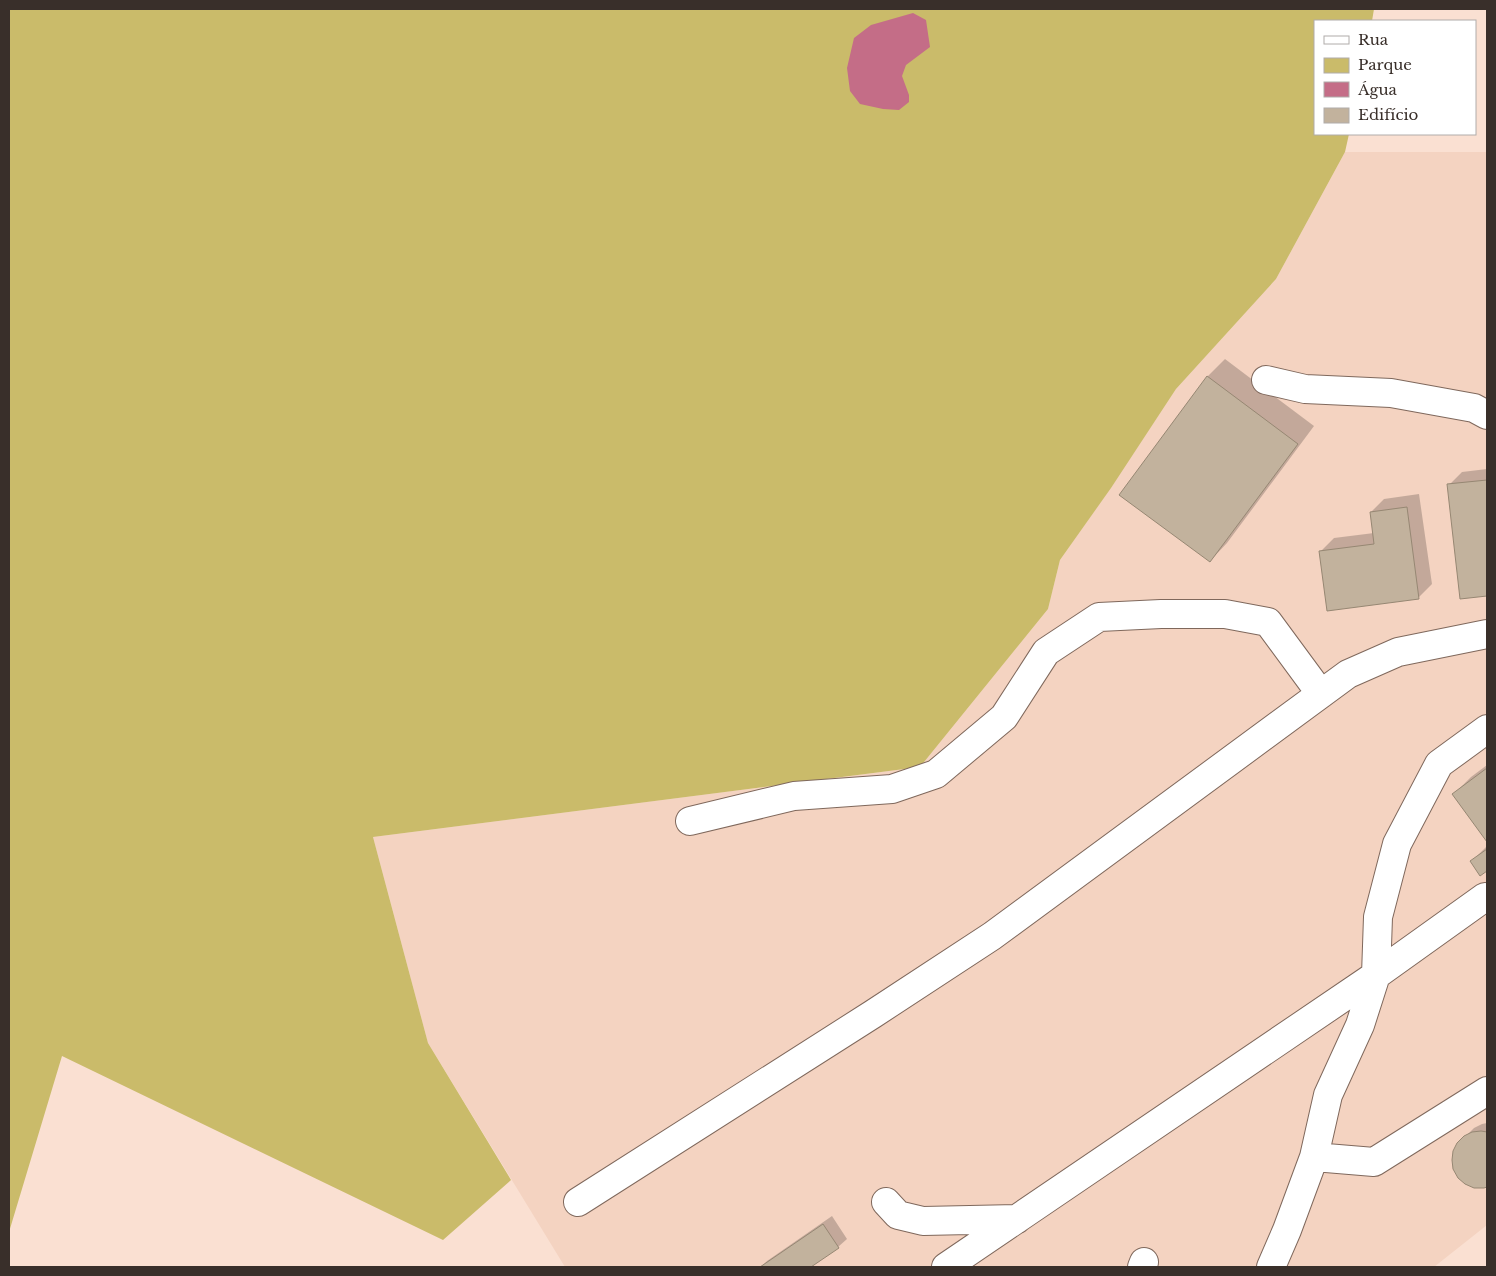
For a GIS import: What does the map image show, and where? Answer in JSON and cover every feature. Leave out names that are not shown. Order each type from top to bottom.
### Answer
[{"type":"lane","points":[[1266,380],[1305,389],[1391,393],[1474,408],[1487,415]]},
{"type":"lane","points":[[690,821],[794,796],[892,789],[936,774],[1004,717],[1046,652],[1099,617],[1161,614],[1225,614],[1268,622],[1321,694]]},
{"type":"lane","points":[[578,1202],[992,936],[1348,674],[1398,652],[1487,634]]},
{"type":"lane","points":[[1271,1267],[1314,1157],[1328,1094],[1360,1025],[1376,975],[1378,917],[1397,844],[1439,764],[1487,729]]},
{"type":"lane","points":[[946,1267],[1376,975],[1485,897]]},
{"type":"lane","points":[[1314,1157],[1374,1162],[1487,1091]]},
{"type":"lane","points":[[886,1202],[898,1215],[923,1221],[1017,1219]]},
{"type":"shaded area","points":[[1345,152],[1487,152],[1487,1225],[1434,1267],[565,1267],[428,1043],[373,837],[920,767],[1048,609],[1060,560],[1176,389],[1276,279]]},
{"type":"green space","points":[[9,9],[1374,9],[1372,20],[1314,20],[1314,135],[1349,135],[1345,152],[1276,279],[1176,389],[1111,488],[1060,560],[1048,609],[920,767],[373,837],[428,1043],[511,1180],[443,1240],[62,1056],[9,1232]]},
{"type":"water","points":[[913,13],[926,20],[930,47],[906,65],[902,76],[909,95],[909,102],[899,110],[860,104],[850,91],[847,68],[854,38],[871,25]]},
{"type":"building","points":[[1207,376],[1298,444],[1210,562],[1119,495]]},
{"type":"building","points":[[1487,480],[1487,596],[1460,599],[1447,484]]},
{"type":"building","points":[[1407,507],[1419,599],[1327,611],[1319,551],[1374,544],[1370,512]]},
{"type":"building","points":[[1487,768],[1487,842],[1452,794]]},
{"type":"building","points":[[1487,849],[1487,871],[1480,876],[1470,861]]},
{"type":"building","points":[[1472,1132],[1487,1132],[1487,1187],[1474,1188],[1458,1178],[1453,1169],[1453,1151],[1457,1143],[1464,1136]]},
{"type":"building","points":[[823,1224],[839,1248],[811,1267],[760,1267]]}]
